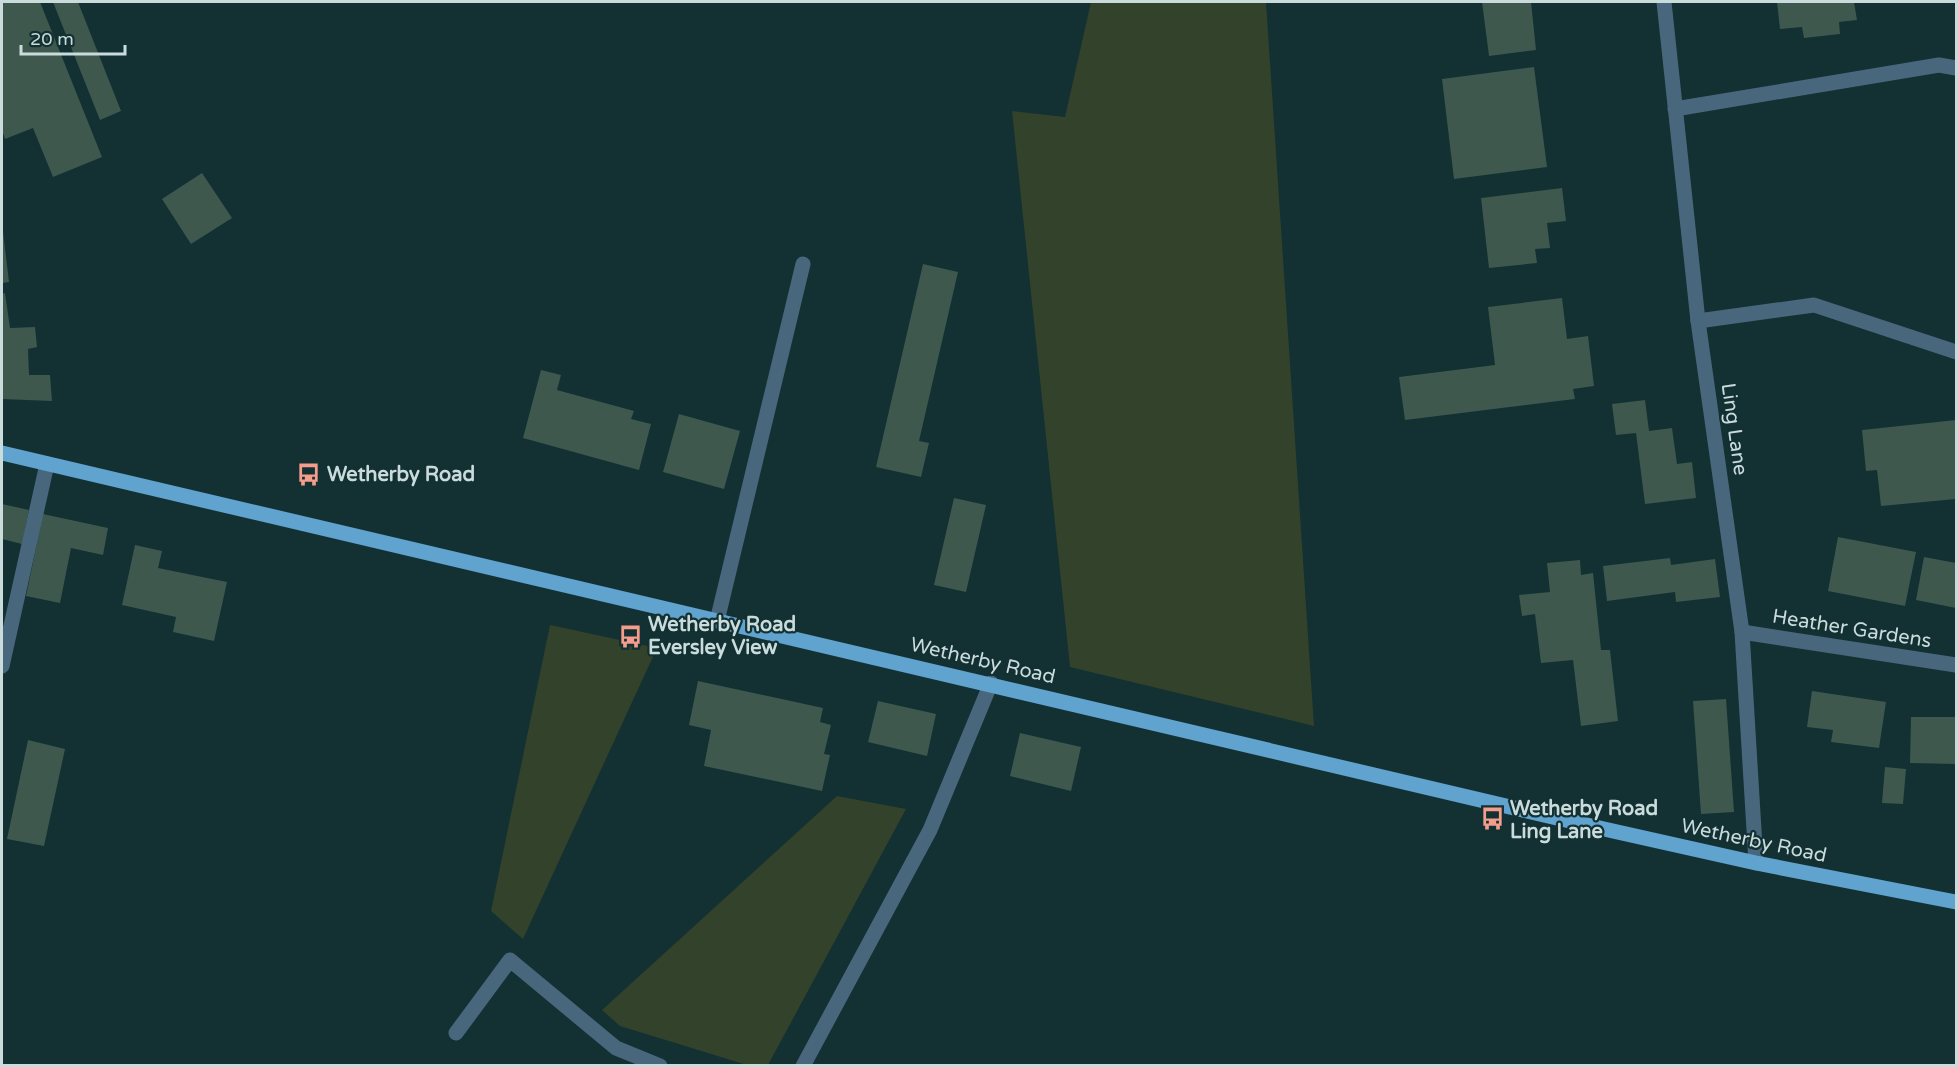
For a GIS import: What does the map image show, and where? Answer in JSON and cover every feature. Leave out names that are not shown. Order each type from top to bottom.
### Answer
[{"type":"main road","name":"Wetherby Road","points":[[2,453],[1756,863],[1956,902]]},
{"type":"street","name":"Ling Lane","points":[[1664,2],[1698,321],[1742,632],[1756,863]]},
{"type":"street","points":[[1675,109],[1939,65],[1956,68]]},
{"type":"street","points":[[717,621],[803,264]]},
{"type":"street","points":[[1698,321],[1814,305],[1956,352]]},
{"type":"street","points":[[2,666],[47,464]]},
{"type":"street","name":"Heather Gardens","points":[[1742,632],[1956,665]]},
{"type":"street","points":[[803,1065],[930,830],[991,683]]},
{"type":"street","points":[[456,1033],[510,960],[616,1048],[660,1065]]},
{"type":"green space","points":[[1091,2],[1266,2],[1314,726],[1070,667],[1012,111],[1065,117]]},
{"type":"green space","points":[[550,625],[657,648],[523,939],[491,911]]},
{"type":"green space","points":[[837,796],[906,809],[768,1065],[747,1065],[620,1026],[602,1010]]},
{"type":"building","points":[[2,2],[40,2],[102,157],[53,177],[33,128],[5,139],[2,130]]},
{"type":"building","points":[[53,2],[78,2],[121,111],[100,120]]},
{"type":"building","points":[[1482,2],[1531,2],[1536,50],[1489,56]]},
{"type":"building","points":[[1777,2],[1854,2],[1857,20],[1839,22],[1840,34],[1804,38],[1802,27],[1780,29]]},
{"type":"building","points":[[1534,67],[1547,167],[1454,179],[1442,79]]},
{"type":"building","points":[[202,173],[232,218],[191,244],[162,199]]},
{"type":"building","points":[[1562,188],[1566,221],[1547,223],[1550,248],[1535,249],[1537,263],[1489,268],[1481,198]]},
{"type":"building","points":[[2,223],[9,282],[2,283]]},
{"type":"building","points":[[923,264],[958,272],[919,441],[929,443],[921,477],[876,467]]},
{"type":"building","points":[[5,293],[10,328],[35,327],[37,347],[28,349],[29,375],[50,375],[52,401],[2,399],[2,294]]},
{"type":"building","points":[[1562,298],[1567,339],[1588,336],[1594,386],[1573,389],[1575,399],[1405,420],[1399,377],[1495,365],[1488,307]]},
{"type":"building","points":[[541,370],[561,375],[557,390],[634,411],[631,419],[651,424],[639,470],[523,438]]},
{"type":"building","points":[[1645,400],[1649,431],[1672,428],[1677,464],[1692,462],[1696,498],[1645,504],[1636,433],[1616,435],[1612,404]]},
{"type":"building","points":[[679,414],[740,431],[724,489],[663,472]]},
{"type":"building","points":[[1956,420],[1956,499],[1881,506],[1877,470],[1866,471],[1862,430]]},
{"type":"building","points":[[954,498],[986,505],[966,592],[934,585]]},
{"type":"building","points":[[2,504],[29,510],[22,544],[2,539]]},
{"type":"building","points":[[43,514],[108,528],[103,555],[71,548],[60,603],[26,596]]},
{"type":"building","points":[[1838,537],[1916,552],[1905,606],[1828,591]]},
{"type":"building","points":[[135,545],[162,551],[158,568],[227,582],[214,641],[173,632],[176,617],[122,605]]},
{"type":"building","points":[[1924,557],[1956,563],[1956,608],[1916,600]]},
{"type":"building","points":[[1670,558],[1671,565],[1715,559],[1720,597],[1676,602],[1675,592],[1607,601],[1603,566]]},
{"type":"building","points":[[1580,560],[1581,575],[1593,573],[1601,650],[1610,650],[1618,721],[1581,726],[1573,660],[1541,663],[1535,614],[1522,616],[1519,595],[1550,592],[1547,563]]},
{"type":"building","points":[[698,681],[823,708],[820,722],[831,725],[824,754],[830,755],[822,791],[704,766],[711,730],[689,725]]},
{"type":"building","points":[[1812,691],[1886,702],[1879,748],[1831,742],[1833,730],[1807,727]]},
{"type":"building","points":[[1726,699],[1734,812],[1701,814],[1693,701]]},
{"type":"building","points":[[878,701],[936,714],[927,756],[868,742]]},
{"type":"building","points":[[1911,717],[1956,717],[1956,764],[1910,763]]},
{"type":"building","points":[[1020,733],[1081,747],[1071,791],[1010,776]]},
{"type":"building","points":[[28,740],[65,749],[44,846],[7,839]]},
{"type":"building","points":[[1885,767],[1906,769],[1903,804],[1882,803]]},
{"type":"place","name":"Wetherby Road","points":[[309,474]]},
{"type":"place","name":"Wetherby Road Eversley View","points":[[630,636]]},
{"type":"place","name":"Wetherby Road Ling Lane","points":[[1492,819]]}]
